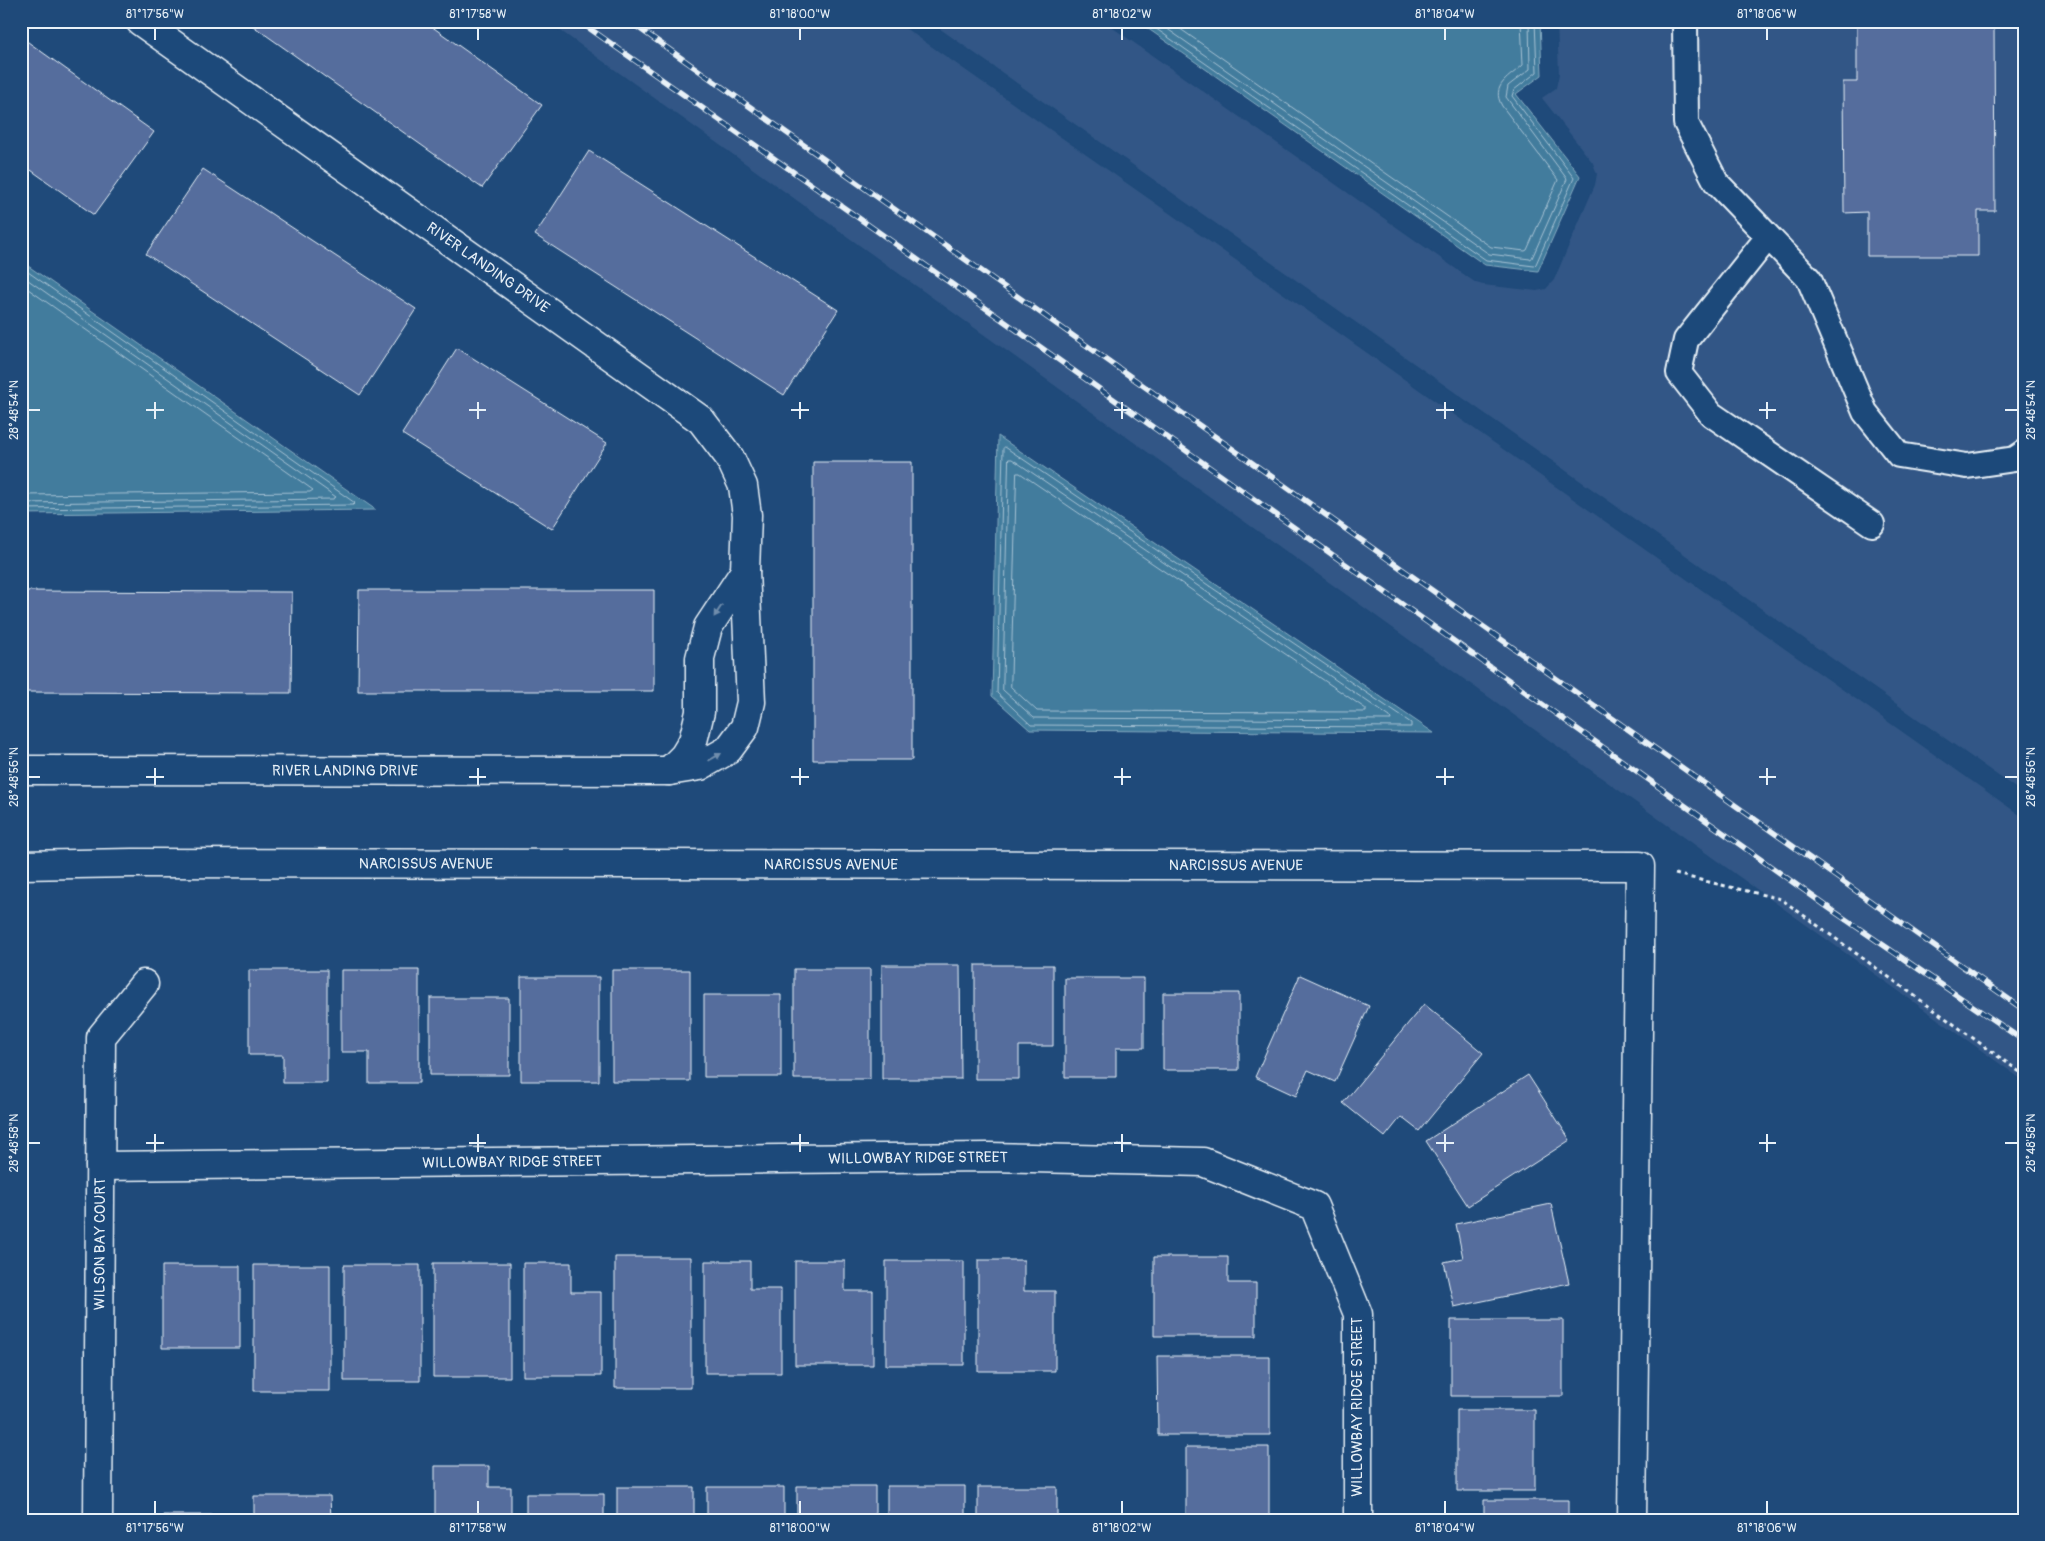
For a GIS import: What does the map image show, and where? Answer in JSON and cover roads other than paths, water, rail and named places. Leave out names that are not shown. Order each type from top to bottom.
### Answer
[{"type":"street","name":"RIVER LANDING DRIVE","points":[[21,770],[669,771],[700,766],[728,750],[745,728],[751,702],[745,571],[747,515],[743,486],[730,458],[701,420],[140,21]]},
{"type":"street","points":[[669,771],[684,756],[693,741],[700,712],[700,658],[708,627],[745,571]]},
{"type":"street","name":"NARCISSUS AVENUE","points":[[21,865],[152,863],[1640,866],[1632,1520]]},
{"type":"street","name":"WILSON BAY COURT","points":[[98,1520],[101,1037],[144,984]]},
{"type":"street","name":"WILLOWBAY RIDGE STREET","points":[[100,1166],[989,1157],[1203,1162],[1314,1206],[1358,1314],[1358,1520]]},
{"type":"lane","points":[[1685,21],[1686,123],[1716,182],[1809,279],[1865,412],[1899,455],[1967,466],[2015,459],[2024,453]]},
{"type":"lane","points":[[1768,237],[1686,340],[1679,373],[1711,414],[1872,524]]},
{"type":"water","points":[[1137,21],[1540,21],[1542,75],[1516,94],[1580,176],[1538,271],[1485,265]]},
{"type":"water","points":[[21,261],[376,510],[21,514]]},
{"type":"water","points":[[998,436],[1434,733],[1030,730],[992,696]]},
{"type":"railway","points":[[579,21],[1829,908],[2024,1041]]},
{"type":"railway","points":[[629,21],[2024,1010]]}]
